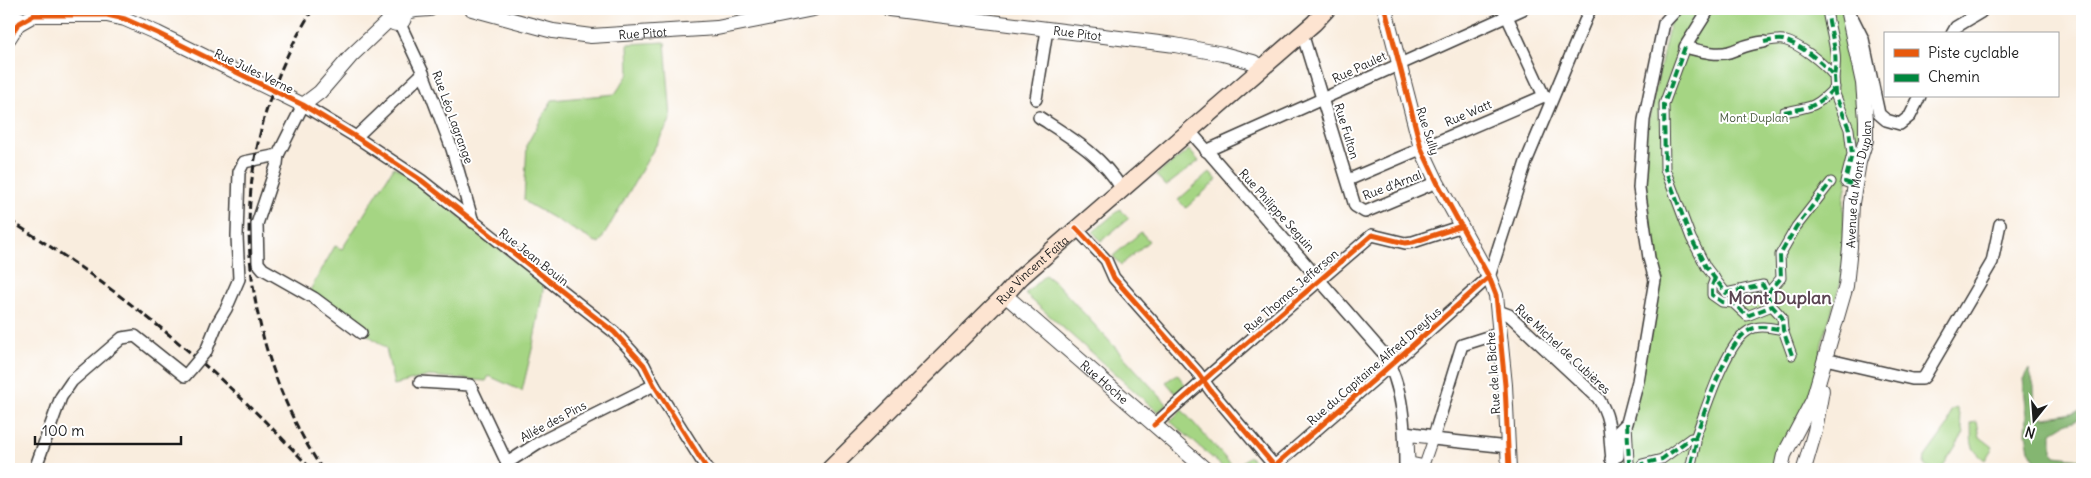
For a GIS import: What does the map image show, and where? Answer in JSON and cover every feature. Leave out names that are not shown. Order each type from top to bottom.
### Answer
[{"type":"main road","name":"Rue Vincent Faïta","points":[[830,469],[1005,295],[1020,277],[1308,28],[1327,9]]},
{"type":"main road","name":"Rue Vincent Faïta","points":[[1308,28],[1340,9]]},
{"type":"street","points":[[361,333],[314,298],[263,268],[258,262],[257,224],[277,164],[278,155],[303,105],[320,92],[352,56],[398,19],[430,9]]},
{"type":"street","name":"Rue Pitot","points":[[472,9],[553,30],[591,36],[717,28],[813,9]]},
{"type":"street","name":"Rue Pitot","points":[[890,9],[1175,45],[1223,54],[1253,62],[1263,67]]},
{"type":"street","name":"Rue Sully","points":[[1385,9],[1421,148],[1436,182],[1489,277]]},
{"type":"street","name":"Rue Paulet","points":[[1206,151],[1398,64],[1505,12],[1523,9]]},
{"type":"street","points":[[1489,277],[1548,98],[1590,9]]},
{"type":"street","points":[[1631,469],[1628,462],[1627,423],[1638,381],[1655,280],[1649,258],[1639,188],[1644,120],[1664,23],[1678,9]]},
{"type":"street","points":[[1709,9],[1685,47],[1664,104],[1666,169],[1690,238],[1706,266],[1726,292],[1764,285],[1772,306],[1782,317],[1783,330],[1792,355]]},
{"type":"street","points":[[1827,9],[1836,49],[1835,87],[1838,101],[1849,129],[1852,154],[1846,182],[1854,185]]},
{"type":"street","points":[[1847,9],[1863,39],[1879,114],[1886,120],[1900,124],[1910,116],[1919,98]]},
{"type":"street","name":"Avenue du Mont Duplan","points":[[1821,375],[1846,286],[1854,185],[1866,140],[1863,83],[1847,9]]},
{"type":"street","points":[[1505,12],[1548,98]]},
{"type":"street","points":[[1953,32],[1956,26],[1981,12]]},
{"type":"street","points":[[9,13],[25,19],[13,30],[9,38]]},
{"type":"street","name":"Rue Jules Verne","points":[[25,19],[34,15],[56,14],[107,15],[125,19],[303,105]]},
{"type":"street","name":"Rue Léo Lagrange","points":[[398,19],[424,73],[452,150],[473,222]]},
{"type":"street","name":"Rue Fulton","points":[[1308,28],[1322,99],[1348,180]]},
{"type":"street","points":[[1036,99],[1047,30]]},
{"type":"street","points":[[1685,47],[1702,52],[1727,53],[1749,43],[1782,40],[1804,51],[1825,65],[1834,76]]},
{"type":"street","points":[[356,136],[424,73]]},
{"type":"street","points":[[1784,112],[1813,107],[1824,100],[1835,87]]},
{"type":"street","name":"Rue Watt","points":[[1348,180],[1421,148],[1548,98]]},
{"type":"street","name":"Rue Jean Bouin","points":[[303,105],[356,136],[421,180],[614,332],[644,364],[654,385],[707,469]]},
{"type":"street","points":[[1039,117],[1091,151],[1122,189]]},
{"type":"street","name":"Rue Philippe Seguin","points":[[1189,130],[1383,353],[1390,364],[1397,382],[1405,432],[1405,469]]},
{"type":"street","points":[[35,469],[61,397],[72,380],[122,338],[135,336],[185,376],[206,351],[239,278],[237,236],[240,172],[244,162],[278,155]]},
{"type":"street","name":"Rue d'Arnal","points":[[1348,180],[1354,206],[1365,212],[1436,182]]},
{"type":"street","points":[[1767,294],[1781,278],[1780,255],[1796,227],[1830,182]]},
{"type":"street","points":[[1824,359],[1904,377],[1922,379],[1928,373],[1992,262],[2000,224]]},
{"type":"street","name":"Rue Thomas Jefferson","points":[[1154,425],[1372,235],[1399,242],[1413,242],[1462,226]]},
{"type":"street","points":[[1076,228],[1106,260],[1114,278],[1198,373],[1274,468]]},
{"type":"street","name":"Rue de la Biche","points":[[1489,277],[1498,311],[1509,469]]},
{"type":"street","name":"Rue du Capitaine Alfred Dreyfus","points":[[1274,468],[1489,277]]},
{"type":"street","points":[[1715,278],[1712,286],[1712,295],[1722,302],[1733,303],[1758,328]]},
{"type":"street","name":"Rue Hoche","points":[[1005,295],[1206,469]]},
{"type":"street","points":[[1747,316],[1772,306]]},
{"type":"street","name":"Rue Michel de Cubières","points":[[1498,311],[1510,315],[1598,398],[1605,408],[1610,423],[1613,464]]},
{"type":"street","points":[[1690,469],[1696,442],[1695,438],[1732,346],[1749,330],[1763,327],[1783,330]]},
{"type":"street","points":[[1433,437],[1462,345],[1500,333]]},
{"type":"street","points":[[1781,469],[1784,455],[1813,400],[1821,375]]},
{"type":"street","points":[[1804,469],[1816,431],[1822,394],[1821,375]]},
{"type":"street","name":"Allée des Pins","points":[[420,382],[470,385],[508,464],[538,443],[654,385]]},
{"type":"street","points":[[1613,464],[1618,456],[1619,431],[1627,423]]},
{"type":"street","points":[[1405,432],[1508,447]]},
{"type":"street","points":[[1642,469],[1642,464],[1662,459],[1691,438],[1695,438]]},
{"type":"green space","name":"Mont Duplan","points":[[1681,9],[1842,9],[1860,99],[1860,141],[1852,154],[1844,199],[1843,275],[1822,343],[1817,376],[1776,469],[1620,469],[1619,465],[1623,431],[1656,266],[1646,188],[1647,126],[1670,23]]},
{"type":"green space","points":[[665,42],[671,119],[599,244],[524,200],[527,144],[552,100],[615,94],[629,73],[628,44]]},
{"type":"green space","points":[[1189,150],[1199,161],[1166,186],[1156,175]]},
{"type":"green space","points":[[394,167],[411,177],[544,285],[522,391],[489,376],[486,381],[429,376],[394,385],[386,348],[309,292],[335,246],[342,249]]},
{"type":"green space","points":[[1210,172],[1217,180],[1186,208],[1178,200]]},
{"type":"green space","points":[[1120,209],[1129,218],[1101,241],[1093,232]]},
{"type":"green space","points":[[1141,232],[1149,241],[1121,265],[1113,256]]},
{"type":"green space","points":[[1045,275],[1058,285],[1167,404],[1158,412],[1025,294]]},
{"type":"green space","points":[[2029,369],[2034,386],[2035,413],[2045,418],[2082,411],[2082,418],[2065,424],[2052,432],[2052,451],[2055,456],[2082,459],[2082,469],[2037,469],[2035,460],[2029,450],[2026,434],[2027,416],[2023,379]]},
{"type":"green space","points":[[1177,374],[1187,387],[1178,396],[1166,382]]},
{"type":"green space","points":[[1957,408],[1964,433],[1941,469],[1929,469],[1924,465],[1925,457],[1948,425],[1951,410]]},
{"type":"green space","points":[[1182,410],[1235,469],[1225,469],[1170,421]]},
{"type":"green space","points":[[1977,422],[1980,437],[1993,447],[1985,460],[1973,448],[1971,440],[1971,423]]},
{"type":"green space","points":[[1249,456],[1261,469],[1244,469],[1240,464]]},
{"type":"railway","points":[[313,9],[284,64],[263,122],[252,180],[249,240],[255,300],[269,358],[292,415],[322,469]]},
{"type":"railway","points":[[9,220],[91,275],[169,334],[242,399],[311,469]]},
{"type":"marked path","points":[[1764,42],[1781,40],[1797,45],[1824,65],[1834,76],[1835,50],[1827,9]]},
{"type":"marked path","points":[[1685,47],[1664,104],[1665,169],[1691,238],[1706,267],[1726,293],[1763,285],[1772,306],[1782,317],[1783,330],[1792,355]]},
{"type":"marked path","points":[[1834,76],[1835,94],[1849,129],[1852,154],[1845,182],[1854,185]]},
{"type":"marked path","points":[[1784,112],[1812,106],[1823,99],[1835,87]]},
{"type":"marked path","points":[[1767,294],[1781,278],[1780,255],[1796,227],[1831,182]]},
{"type":"marked path","points":[[1715,278],[1712,286],[1712,295],[1722,302],[1733,303],[1747,316],[1772,306]]},
{"type":"marked path","points":[[1695,438],[1710,396],[1731,350],[1752,329],[1765,327],[1783,330]]},
{"type":"marked path","points":[[1627,423],[1631,469]]},
{"type":"marked path","points":[[1642,469],[1642,464],[1662,459],[1691,438],[1695,438],[1696,442],[1690,469]]},
{"type":"cycle path","points":[[1385,9],[1421,148],[1437,182],[1489,277],[1496,295],[1505,385],[1509,469]]},
{"type":"cycle path","points":[[9,38],[18,24],[34,15],[107,15],[125,19],[303,105],[356,137],[421,180],[614,332],[644,365],[654,385],[707,469]]},
{"type":"cycle path","points":[[1154,425],[1372,235],[1405,243],[1462,226]]},
{"type":"cycle path","points":[[1076,228],[1106,260],[1114,278],[1198,373],[1277,469]]},
{"type":"cycle path","points":[[1271,469],[1489,277]]},
{"type":"district","name":"Mont Duplan","points":[[1780,297]]}]
